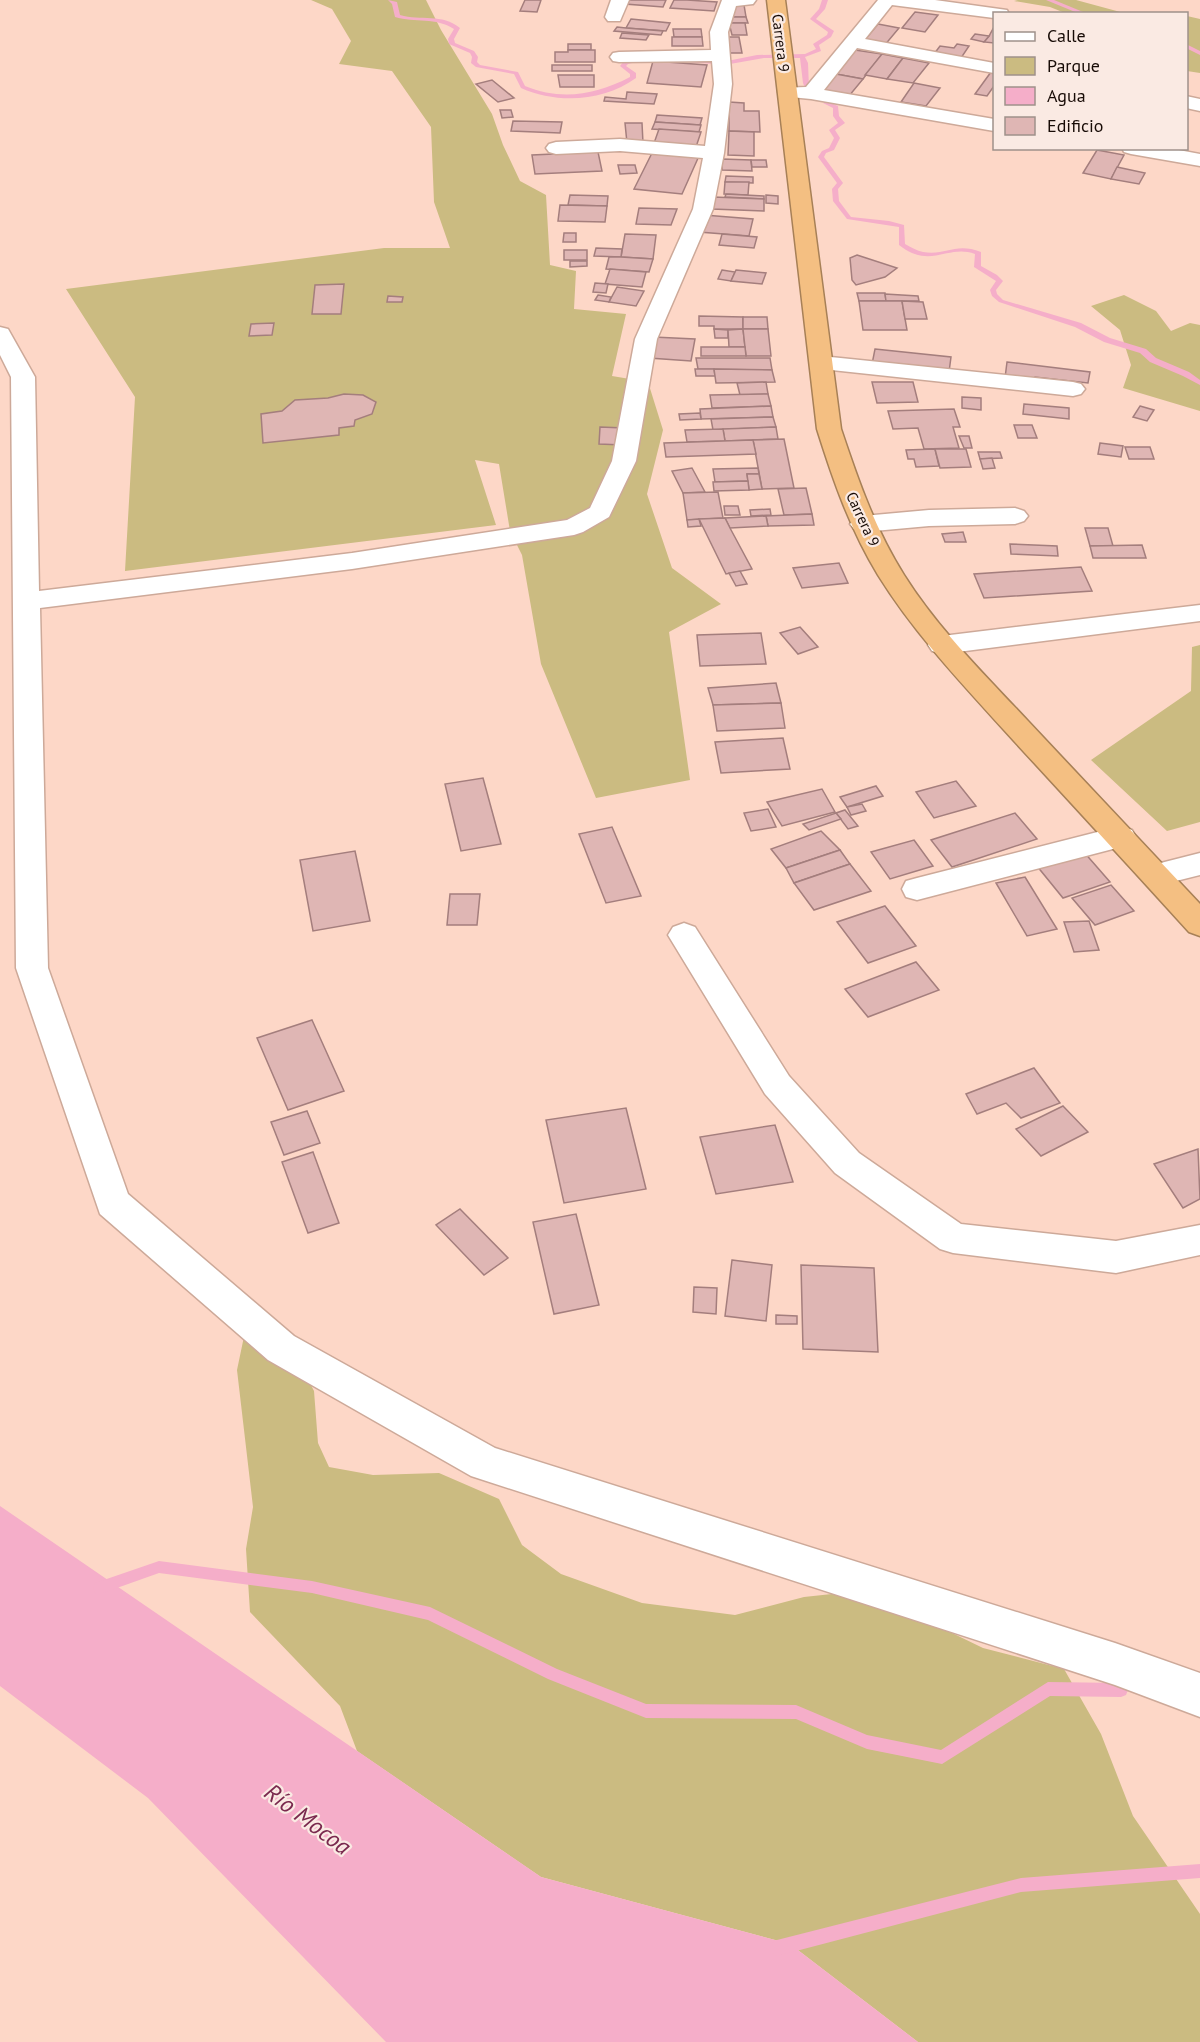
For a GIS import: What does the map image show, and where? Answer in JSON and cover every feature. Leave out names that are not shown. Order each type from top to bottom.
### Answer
[{"type":"highway","name":"Carrera 9","points":[[776,0],[783,56],[799,93],[821,363],[829,429],[849,491],[863,524],[891,575],[942,645],[1200,924]]},
{"type":"street","points":[[28,601],[352,561],[574,527],[600,512],[624,461],[646,339],[703,209],[714,153],[723,84],[719,32],[728,4],[747,0]]},
{"type":"street","points":[[799,93],[854,42],[887,0]]},
{"type":"street","points":[[895,0],[993,13]]},
{"type":"street","points":[[854,42],[993,68]]},
{"type":"street","points":[[619,57],[720,55]]},
{"type":"street","points":[[799,93],[993,125]]},
{"type":"street","points":[[556,148],[620,145],[714,153]]},
{"type":"street","points":[[1142,150],[1200,160]]},
{"type":"street","points":[[0,334],[23,377],[32,968],[113,1203],[281,1348],[485,1462],[1115,1664],[1200,1695]]},
{"type":"street","points":[[821,363],[1074,389]]},
{"type":"street","points":[[863,524],[929,518],[1015,516]]},
{"type":"street","points":[[942,645],[1200,613]]},
{"type":"street","points":[[917,889],[1121,837]]},
{"type":"street","points":[[1156,875],[1200,864]]},
{"type":"street","points":[[684,935],[777,1085],[848,1163],[953,1239],[1116,1257],[1200,1240]]},
{"type":"green space","points":[[311,0],[426,0],[441,30],[492,114],[503,145],[520,181],[546,195],[550,265],[576,271],[574,309],[626,314],[612,376],[648,382],[663,430],[647,494],[672,568],[721,604],[669,632],[690,780],[596,798],[541,664],[522,555],[510,531],[499,464],[475,460],[496,525],[125,571],[135,397],[66,289],[384,248],[450,248],[434,202],[431,127],[392,71],[339,64],[351,41],[332,9]]},
{"type":"green space","points":[[1076,0],[1120,12],[1062,12],[1050,7],[1014,1]]},
{"type":"green space","points":[[1188,16],[1200,19],[1200,73],[1188,71]]},
{"type":"green space","points":[[1124,295],[1156,311],[1171,331],[1190,323],[1200,325],[1200,411],[1123,388],[1131,365],[1120,330],[1091,306]]},
{"type":"green space","points":[[1200,645],[1200,822],[1167,831],[1091,760],[1191,691],[1192,647]]},
{"type":"green space","points":[[246,1327],[307,1377],[314,1391],[318,1443],[329,1467],[373,1475],[439,1473],[499,1499],[522,1545],[561,1574],[642,1603],[735,1615],[804,1597],[869,1590],[983,1648],[1064,1669],[1101,1734],[1133,1816],[1200,1914],[1200,2042],[918,2042],[790,1944],[541,1877],[357,1751],[340,1706],[250,1612],[246,1549],[253,1507],[237,1370]]},
{"type":"water","name":"Río Mocoa","points":[[0,1506],[541,1877],[790,1944],[918,2042],[386,2042],[148,1798],[0,1686]]},
{"type":"building","points":[[525,0],[541,0],[537,12],[520,11]]},
{"type":"building","points":[[626,0],[666,0],[663,7],[625,4]]},
{"type":"building","points":[[674,0],[717,2],[714,11],[670,8]]},
{"type":"building","points":[[736,5],[744,5],[746,17],[727,17]]},
{"type":"building","points":[[915,12],[938,15],[925,32],[902,28]]},
{"type":"building","points":[[725,17],[746,17],[748,23],[726,23]]},
{"type":"building","points":[[631,19],[670,23],[666,31],[626,28]]},
{"type":"building","points":[[729,23],[745,23],[747,35],[732,35]]},
{"type":"building","points":[[878,24],[899,28],[884,46],[863,42]]},
{"type":"building","points":[[617,27],[663,31],[661,35],[614,31]]},
{"type":"building","points":[[673,29],[701,29],[702,37],[674,37]]},
{"type":"building","points":[[993,29],[993,43],[984,42]]},
{"type":"building","points":[[622,33],[649,35],[646,40],[620,38]]},
{"type":"building","points":[[975,34],[989,36],[984,42],[971,39]]},
{"type":"building","points":[[672,37],[702,37],[703,46],[672,46]]},
{"type":"building","points":[[720,37],[739,37],[742,53],[723,53]]},
{"type":"building","points":[[568,44],[591,44],[591,50],[568,50]]},
{"type":"building","points":[[957,44],[969,46],[961,58],[934,54],[940,46],[954,48]]},
{"type":"building","points":[[568,50],[595,50],[595,62],[555,62],[555,52],[568,52]]},
{"type":"building","points":[[855,50],[882,54],[863,79],[836,74]]},
{"type":"building","points":[[882,54],[903,58],[887,79],[865,75]]},
{"type":"building","points":[[903,58],[929,63],[913,83],[887,79]]},
{"type":"building","points":[[653,61],[707,65],[701,87],[647,83]]},
{"type":"building","points":[[552,65],[592,65],[592,71],[552,71]]},
{"type":"building","points":[[991,72],[993,73],[993,87],[987,96],[975,94]]},
{"type":"building","points":[[836,74],[863,79],[849,96],[822,91]]},
{"type":"building","points":[[558,75],[594,75],[594,87],[560,87]]},
{"type":"building","points":[[492,80],[514,98],[498,102],[476,84]]},
{"type":"building","points":[[914,83],[940,88],[926,106],[901,102]]},
{"type":"building","points":[[627,92],[657,94],[654,104],[604,101],[605,97],[626,99]]},
{"type":"building","points":[[729,102],[744,103],[744,111],[759,111],[760,132],[729,131]]},
{"type":"building","points":[[500,110],[511,110],[513,117],[502,118]]},
{"type":"building","points":[[657,115],[702,118],[700,125],[655,122]]},
{"type":"building","points":[[513,121],[562,122],[560,133],[511,131]]},
{"type":"building","points":[[655,122],[701,125],[699,132],[652,129]]},
{"type":"building","points":[[625,123],[642,123],[643,143],[627,143]]},
{"type":"building","points":[[659,129],[701,132],[695,150],[653,146]]},
{"type":"building","points":[[729,131],[754,132],[754,156],[728,155]]},
{"type":"building","points":[[1097,150],[1124,155],[1111,179],[1083,173]]},
{"type":"building","points":[[653,151],[699,156],[682,194],[634,189]]},
{"type":"building","points":[[598,152],[602,171],[535,174],[532,155]]},
{"type":"building","points":[[722,159],[751,160],[752,171],[722,170]]},
{"type":"building","points":[[751,160],[766,160],[767,167],[752,167]]},
{"type":"building","points":[[618,165],[635,165],[637,173],[620,174]]},
{"type":"building","points":[[1117,167],[1145,173],[1139,184],[1111,179]]},
{"type":"building","points":[[726,176],[753,177],[753,183],[725,182]]},
{"type":"building","points":[[725,182],[749,182],[748,195],[724,194]]},
{"type":"building","points":[[726,194],[764,196],[764,199],[725,197]]},
{"type":"building","points":[[570,195],[608,196],[607,206],[568,205]]},
{"type":"building","points":[[766,195],[778,196],[778,204],[766,203]]},
{"type":"building","points":[[713,197],[764,199],[764,211],[712,209]]},
{"type":"building","points":[[560,205],[607,206],[605,222],[558,221]]},
{"type":"building","points":[[639,208],[677,209],[671,225],[636,224]]},
{"type":"building","points":[[704,215],[753,219],[749,236],[699,232]]},
{"type":"building","points":[[564,233],[576,233],[576,242],[563,242]]},
{"type":"building","points":[[625,234],[656,235],[653,259],[621,257]]},
{"type":"building","points":[[722,234],[757,237],[754,248],[719,245]]},
{"type":"building","points":[[596,248],[622,249],[621,257],[594,256]]},
{"type":"building","points":[[564,250],[587,250],[587,260],[564,260]]},
{"type":"building","points":[[857,255],[897,268],[885,277],[856,285],[852,280],[850,258]]},
{"type":"building","points":[[609,257],[653,259],[649,272],[606,269]]},
{"type":"building","points":[[570,261],[587,261],[587,266],[570,267]]},
{"type":"building","points":[[610,269],[646,272],[642,287],[605,284]]},
{"type":"building","points":[[722,270],[735,272],[731,281],[718,279]]},
{"type":"building","points":[[736,270],[766,273],[762,284],[731,281]]},
{"type":"building","points":[[595,283],[608,284],[606,293],[593,292]]},
{"type":"building","points":[[344,284],[341,314],[312,314],[315,285]]},
{"type":"building","points":[[617,287],[644,291],[636,306],[609,302]]},
{"type":"building","points":[[857,293],[885,293],[886,301],[859,301]]},
{"type":"building","points":[[885,294],[918,296],[919,301],[886,301]]},
{"type":"building","points":[[598,295],[611,297],[609,302],[595,300]]},
{"type":"building","points":[[388,296],[403,297],[402,302],[387,302]]},
{"type":"building","points":[[859,301],[902,301],[907,330],[863,330]]},
{"type":"building","points":[[902,301],[923,302],[927,319],[905,319]]},
{"type":"building","points":[[699,316],[743,317],[743,329],[714,329],[714,326],[699,326]]},
{"type":"building","points":[[743,317],[767,317],[768,329],[743,329]]},
{"type":"building","points":[[274,323],[272,335],[249,336],[251,324]]},
{"type":"building","points":[[714,329],[728,330],[728,338],[715,338]]},
{"type":"building","points":[[743,329],[745,347],[729,347],[728,330]]},
{"type":"building","points":[[743,329],[768,329],[771,356],[746,356]]},
{"type":"building","points":[[653,337],[695,339],[691,361],[649,358]]},
{"type":"building","points":[[701,347],[745,347],[746,356],[701,356]]},
{"type":"building","points":[[875,349],[951,357],[949,372],[872,364]]},
{"type":"building","points":[[696,358],[770,358],[772,370],[698,369]]},
{"type":"building","points":[[1007,362],[1090,372],[1088,383],[1035,377],[1034,382],[1005,378]]},
{"type":"building","points":[[695,369],[714,369],[715,376],[696,376]]},
{"type":"building","points":[[714,369],[772,370],[775,382],[716,383]]},
{"type":"building","points":[[766,382],[768,394],[740,395],[737,383]]},
{"type":"building","points":[[872,382],[913,382],[918,402],[877,403]]},
{"type":"building","points":[[344,394],[363,395],[376,402],[372,414],[355,420],[354,426],[339,428],[339,435],[263,443],[261,414],[282,411],[295,400],[328,398]]},
{"type":"building","points":[[768,394],[771,406],[712,408],[710,395]]},
{"type":"building","points":[[962,397],[981,398],[981,410],[962,408]]},
{"type":"building","points":[[1024,404],[1069,408],[1069,419],[1023,414]]},
{"type":"building","points":[[771,406],[773,417],[701,419],[700,409]]},
{"type":"building","points":[[1140,406],[1154,410],[1147,421],[1133,417]]},
{"type":"building","points":[[954,409],[960,427],[953,427],[959,448],[924,449],[918,428],[893,429],[888,411]]},
{"type":"building","points":[[700,413],[701,419],[680,420],[679,414]]},
{"type":"building","points":[[773,417],[776,427],[713,430],[711,419]]},
{"type":"building","points":[[1014,425],[1032,425],[1037,438],[1018,438]]},
{"type":"building","points":[[600,427],[624,428],[623,445],[599,444]]},
{"type":"building","points":[[776,427],[778,439],[725,441],[723,429]]},
{"type":"building","points":[[723,429],[725,441],[687,442],[685,430]]},
{"type":"building","points":[[959,436],[969,436],[972,448],[964,448]]},
{"type":"building","points":[[784,439],[794,488],[762,489],[753,440]]},
{"type":"building","points":[[753,440],[756,454],[666,457],[664,443]]},
{"type":"building","points":[[1100,443],[1123,446],[1121,457],[1098,454]]},
{"type":"building","points":[[1125,447],[1150,447],[1154,459],[1129,459]]},
{"type":"building","points":[[935,449],[939,466],[916,467],[914,459],[908,459],[906,450]]},
{"type":"building","points":[[935,449],[966,449],[971,467],[940,468]]},
{"type":"building","points":[[978,452],[1000,452],[1002,458],[980,459]]},
{"type":"building","points":[[992,458],[995,468],[983,469],[980,459]]},
{"type":"building","points":[[692,468],[705,492],[683,493],[672,471]]},
{"type":"building","points":[[758,468],[759,474],[747,474],[748,481],[715,482],[713,469]]},
{"type":"building","points":[[747,474],[759,474],[762,489],[749,490]]},
{"type":"building","points":[[748,481],[749,490],[714,491],[713,482]]},
{"type":"building","points":[[806,488],[812,514],[784,515],[778,489]]},
{"type":"building","points":[[718,492],[723,518],[687,520],[683,493]]},
{"type":"building","points":[[724,506],[738,506],[740,515],[725,515]]},
{"type":"building","points":[[770,509],[771,515],[751,516],[750,510]]},
{"type":"building","points":[[812,514],[814,525],[768,526],[766,516]]},
{"type":"building","points":[[766,516],[768,526],[730,528],[725,518]]},
{"type":"building","points":[[725,518],[752,569],[726,574],[699,519]]},
{"type":"building","points":[[699,519],[701,526],[688,527],[687,520]]},
{"type":"building","points":[[1085,528],[1108,528],[1113,546],[1090,546]]},
{"type":"building","points":[[963,532],[966,542],[945,542],[942,534]]},
{"type":"building","points":[[1010,544],[1057,546],[1058,556],[1011,554]]},
{"type":"building","points":[[1142,545],[1146,558],[1093,558],[1090,546]]},
{"type":"building","points":[[839,563],[848,583],[802,588],[793,568]]},
{"type":"building","points":[[1081,567],[1092,591],[984,598],[974,574]]},
{"type":"building","points":[[740,571],[747,584],[736,586],[729,573]]},
{"type":"building","points":[[800,627],[818,647],[798,654],[780,633]]},
{"type":"building","points":[[761,633],[766,664],[700,666],[697,635]]},
{"type":"building","points":[[776,683],[781,703],[713,705],[708,688]]},
{"type":"building","points":[[781,703],[785,728],[717,731],[713,705]]},
{"type":"building","points":[[783,738],[790,769],[721,773],[715,742]]},
{"type":"building","points":[[483,778],[501,844],[461,851],[445,784]]},
{"type":"building","points":[[956,781],[976,806],[934,818],[916,792]]},
{"type":"building","points":[[876,786],[883,796],[847,807],[840,797]]},
{"type":"building","points":[[822,789],[835,812],[782,826],[767,802]]},
{"type":"building","points":[[862,804],[866,811],[851,815],[847,807]]},
{"type":"building","points":[[768,809],[776,827],[751,831],[744,813]]},
{"type":"building","points":[[845,810],[858,826],[848,829],[836,813]]},
{"type":"building","points":[[836,813],[841,819],[809,830],[803,824]]},
{"type":"building","points":[[1015,813],[1037,839],[952,867],[931,840]]},
{"type":"building","points":[[612,827],[641,896],[606,903],[579,834]]},
{"type":"building","points":[[821,831],[840,850],[786,868],[771,849]]},
{"type":"building","points":[[914,840],[933,866],[890,879],[871,852]]},
{"type":"building","points":[[840,850],[850,864],[794,883],[786,868]]},
{"type":"building","points":[[355,851],[370,921],[313,931],[300,860]]},
{"type":"building","points":[[1083,851],[1110,882],[1063,898],[1037,866]]},
{"type":"building","points":[[850,864],[871,891],[814,910],[794,883]]},
{"type":"building","points":[[1025,877],[1057,929],[1027,936],[996,883]]},
{"type":"building","points":[[1111,885],[1134,911],[1095,925],[1072,898]]},
{"type":"building","points":[[450,894],[480,894],[477,925],[447,925]]},
{"type":"building","points":[[885,906],[916,946],[868,963],[837,922]]},
{"type":"building","points":[[1089,921],[1099,950],[1074,952],[1064,922]]},
{"type":"building","points":[[916,962],[939,990],[868,1017],[845,989]]},
{"type":"building","points":[[312,1020],[344,1091],[288,1110],[257,1038]]},
{"type":"building","points":[[1034,1068],[1060,1103],[1021,1118],[1006,1103],[977,1114],[966,1094]]},
{"type":"building","points":[[1063,1106],[1088,1132],[1041,1156],[1016,1129]]},
{"type":"building","points":[[626,1108],[646,1189],[564,1203],[546,1120]]},
{"type":"building","points":[[307,1111],[320,1143],[284,1155],[271,1122]]},
{"type":"building","points":[[775,1125],[793,1182],[716,1194],[700,1137]]},
{"type":"building","points":[[1198,1149],[1200,1199],[1183,1208],[1154,1164]]},
{"type":"building","points":[[313,1152],[339,1223],[308,1233],[282,1162]]},
{"type":"building","points":[[460,1209],[508,1258],[484,1275],[436,1225]]},
{"type":"building","points":[[576,1214],[599,1305],[554,1314],[533,1222]]},
{"type":"building","points":[[732,1260],[772,1265],[766,1321],[725,1316]]},
{"type":"building","points":[[801,1265],[874,1268],[878,1352],[803,1349]]},
{"type":"building","points":[[694,1287],[717,1288],[716,1314],[693,1312]]},
{"type":"building","points":[[776,1315],[797,1316],[797,1324],[776,1324]]},
{"type":"waterway","points":[[391,0],[395,3],[397,16],[442,20],[457,28],[451,39],[452,44],[472,52],[475,57],[474,63],[478,66],[516,73],[523,87],[536,93],[564,97],[607,90],[633,78],[633,73],[623,66],[626,62],[641,60]]},
{"type":"waterway","points":[[725,62],[764,56],[805,55],[819,50],[816,44],[829,36],[831,31],[813,19],[822,9],[825,0]]},
{"type":"waterway","points":[[1049,0],[1081,12]]},
{"type":"waterway","points":[[1188,47],[1200,53]]},
{"type":"waterway","points":[[802,56],[805,63],[807,87]]},
{"type":"waterway","points":[[687,60],[714,62]]},
{"type":"waterway","points":[[826,103],[836,107],[836,116],[842,123],[832,130],[837,138],[832,149],[824,152],[821,157],[840,183],[835,189],[836,201],[849,218],[902,226],[902,245],[926,255],[960,249],[969,249],[979,253],[977,267],[1000,281],[993,290],[994,295],[1001,301],[1078,325],[1107,340],[1143,351],[1153,360],[1186,374],[1200,383]]},
{"type":"waterway","points":[[100,1588],[159,1567],[312,1587],[430,1614],[553,1674],[646,1711],[796,1712],[867,1742],[942,1757],[1048,1689],[1121,1690]]},
{"type":"waterway","points":[[777,1948],[1021,1885],[1200,1871]]}]
